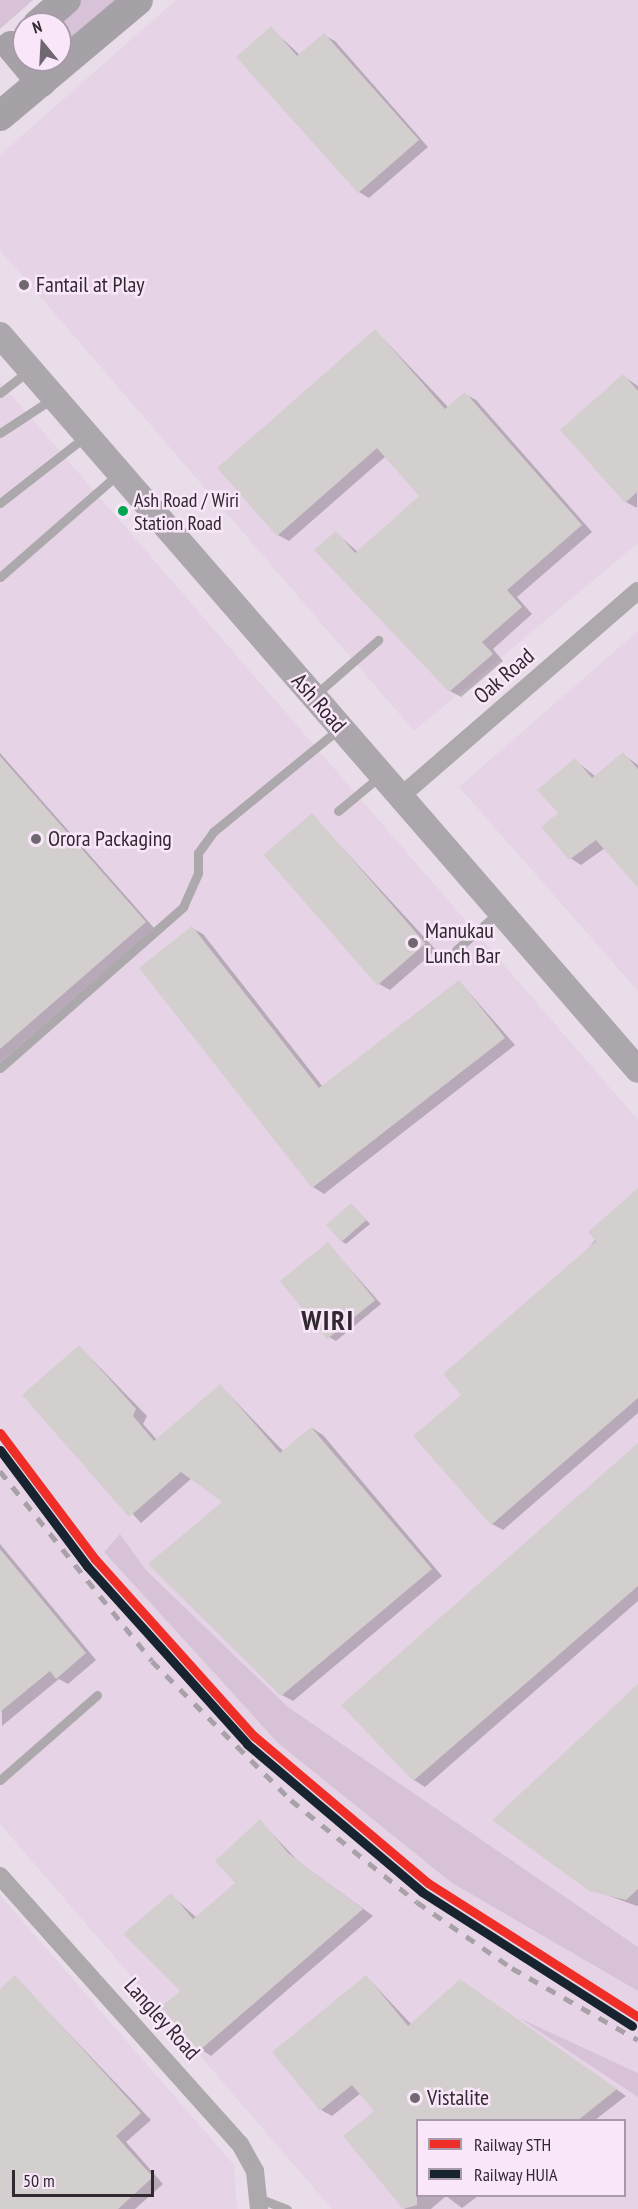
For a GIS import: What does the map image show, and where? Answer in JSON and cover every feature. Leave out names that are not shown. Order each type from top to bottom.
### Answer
[{"type":"main road","points":[[52,12],[66,0]]},
{"type":"main road","points":[[0,116],[138,0]]},
{"type":"main road","points":[[33,72],[41,82]]},
{"type":"main road","name":"Ash Road","points":[[0,335],[638,1070]]},
{"type":"street","name":"Oak Road","points":[[400,796],[638,591]]},
{"type":"street","name":"Langley Road","points":[[0,1876],[240,2144],[255,2171],[259,2204]]},
{"type":"lane","points":[[0,393],[30,370]]},
{"type":"lane","points":[[0,433],[54,398]]},
{"type":"lane","points":[[0,503],[87,435]]},
{"type":"lane","points":[[0,577],[120,473]]},
{"type":"lane","points":[[313,696],[378,640]]},
{"type":"lane","points":[[0,1068],[183,907],[198,873],[198,853],[213,832],[340,728]]},
{"type":"lane","points":[[338,811],[381,775]]},
{"type":"lane","points":[[456,950],[500,912]]},
{"type":"lane","points":[[2,1774],[98,1695]]},
{"type":"lane","points":[[259,2204],[287,2209]]},
{"type":"shaded area","points":[[0,0],[33,0],[19,12],[12,12],[12,18],[0,29]]},
{"type":"shaded area","points":[[81,0],[121,0],[72,38],[72,12],[68,12]]},
{"type":"shaded area","points":[[176,0],[638,0],[638,543],[414,731],[0,250],[0,155]]},
{"type":"shaded area","points":[[0,382],[638,1120],[638,1947],[288,1707],[146,1570],[120,1534],[104,1552],[452,1883],[638,1991],[638,2073],[527,2022],[638,2088],[638,2209],[332,2209],[0,1824]]},
{"type":"shaded area","points":[[638,631],[638,991],[459,787]]},
{"type":"shaded area","points":[[120,1534],[146,1570],[288,1707],[638,1947],[638,1991],[452,1883],[278,1743],[104,1552]]},
{"type":"shaded area","points":[[0,1895],[234,2165],[237,2209],[0,2209]]},
{"type":"shaded area","points":[[519,2018],[638,2073],[638,2097]]},
{"type":"building","points":[[271,26],[297,56],[324,33],[419,140],[358,193],[236,57]]},
{"type":"building","points":[[375,329],[445,409],[465,392],[582,525],[507,590],[522,607],[482,642],[493,654],[449,692],[314,550],[336,531],[355,553],[419,496],[377,448],[277,536],[217,468]]},
{"type":"building","points":[[623,374],[638,391],[638,491],[625,503],[560,430]]},
{"type":"building","points":[[623,752],[638,769],[638,888],[596,840],[569,860],[541,827],[558,813],[537,790],[575,758],[592,778]]},
{"type":"building","name":"Orora Packaging","points":[[0,756],[146,922],[0,1049]]},
{"type":"building","points":[[312,813],[425,944],[377,986],[264,855]]},
{"type":"building","points":[[192,926],[319,1088],[459,980],[505,1038],[312,1188],[139,968]]},
{"type":"building","points":[[638,1188],[638,1398],[491,1525],[413,1436],[461,1395],[443,1374],[596,1241],[588,1232]]},
{"type":"building","points":[[351,1203],[366,1220],[341,1242],[326,1225]]},
{"type":"building","points":[[328,1242],[375,1300],[327,1339],[280,1281]]},
{"type":"building","points":[[79,1345],[136,1409],[133,1416],[154,1441],[220,1384],[280,1453],[311,1427],[432,1569],[281,1696],[148,1564],[222,1502],[181,1472],[129,1517],[22,1395]]},
{"type":"building","points":[[638,1443],[638,1586],[413,1781],[341,1705]]},
{"type":"building","points":[[0,1549],[86,1653],[56,1679],[50,1671],[0,1712]]},
{"type":"building","points":[[638,1684],[638,1889],[626,1900],[589,1891],[492,1820]]},
{"type":"building","points":[[260,1819],[288,1853],[363,1909],[199,2051],[161,2007],[180,1991],[123,1934],[171,1893],[193,1919],[235,1883],[215,1861]]},
{"type":"building","points":[[15,1975],[141,2113],[116,2136],[153,2177],[118,2209],[0,2209],[0,1989]]},
{"type":"building","points":[[366,1975],[408,2026],[460,1979],[617,2089],[580,2119],[416,2119],[417,2205],[403,2209],[343,2136],[374,2111],[352,2085],[320,2111],[272,2052]]},
{"type":"railway","points":[[0,1471],[152,1661],[291,1800],[417,1902],[512,1968],[638,2040]]},
{"type":"rail line","name":"STH","points":[[0,1433],[95,1559],[254,1736],[428,1883],[638,2017]]},
{"type":"rail line","name":"HUIA","points":[[0,1450],[87,1566],[247,1744],[422,1892],[632,2026]]},
{"type":"place","name":"Fantail at Play","points":[[24,285]]},
{"type":"place","name":"Ash Road / Wiri Station Road","points":[[123,511]]},
{"type":"place","name":"Orora Packaging","points":[[36,839]]},
{"type":"place","name":"Manukau Lunch Bar","points":[[413,943]]},
{"type":"place","name":"Vistalite","points":[[415,2098]]},
{"type":"district","name":"WIRI","points":[[328,1320]]}]
